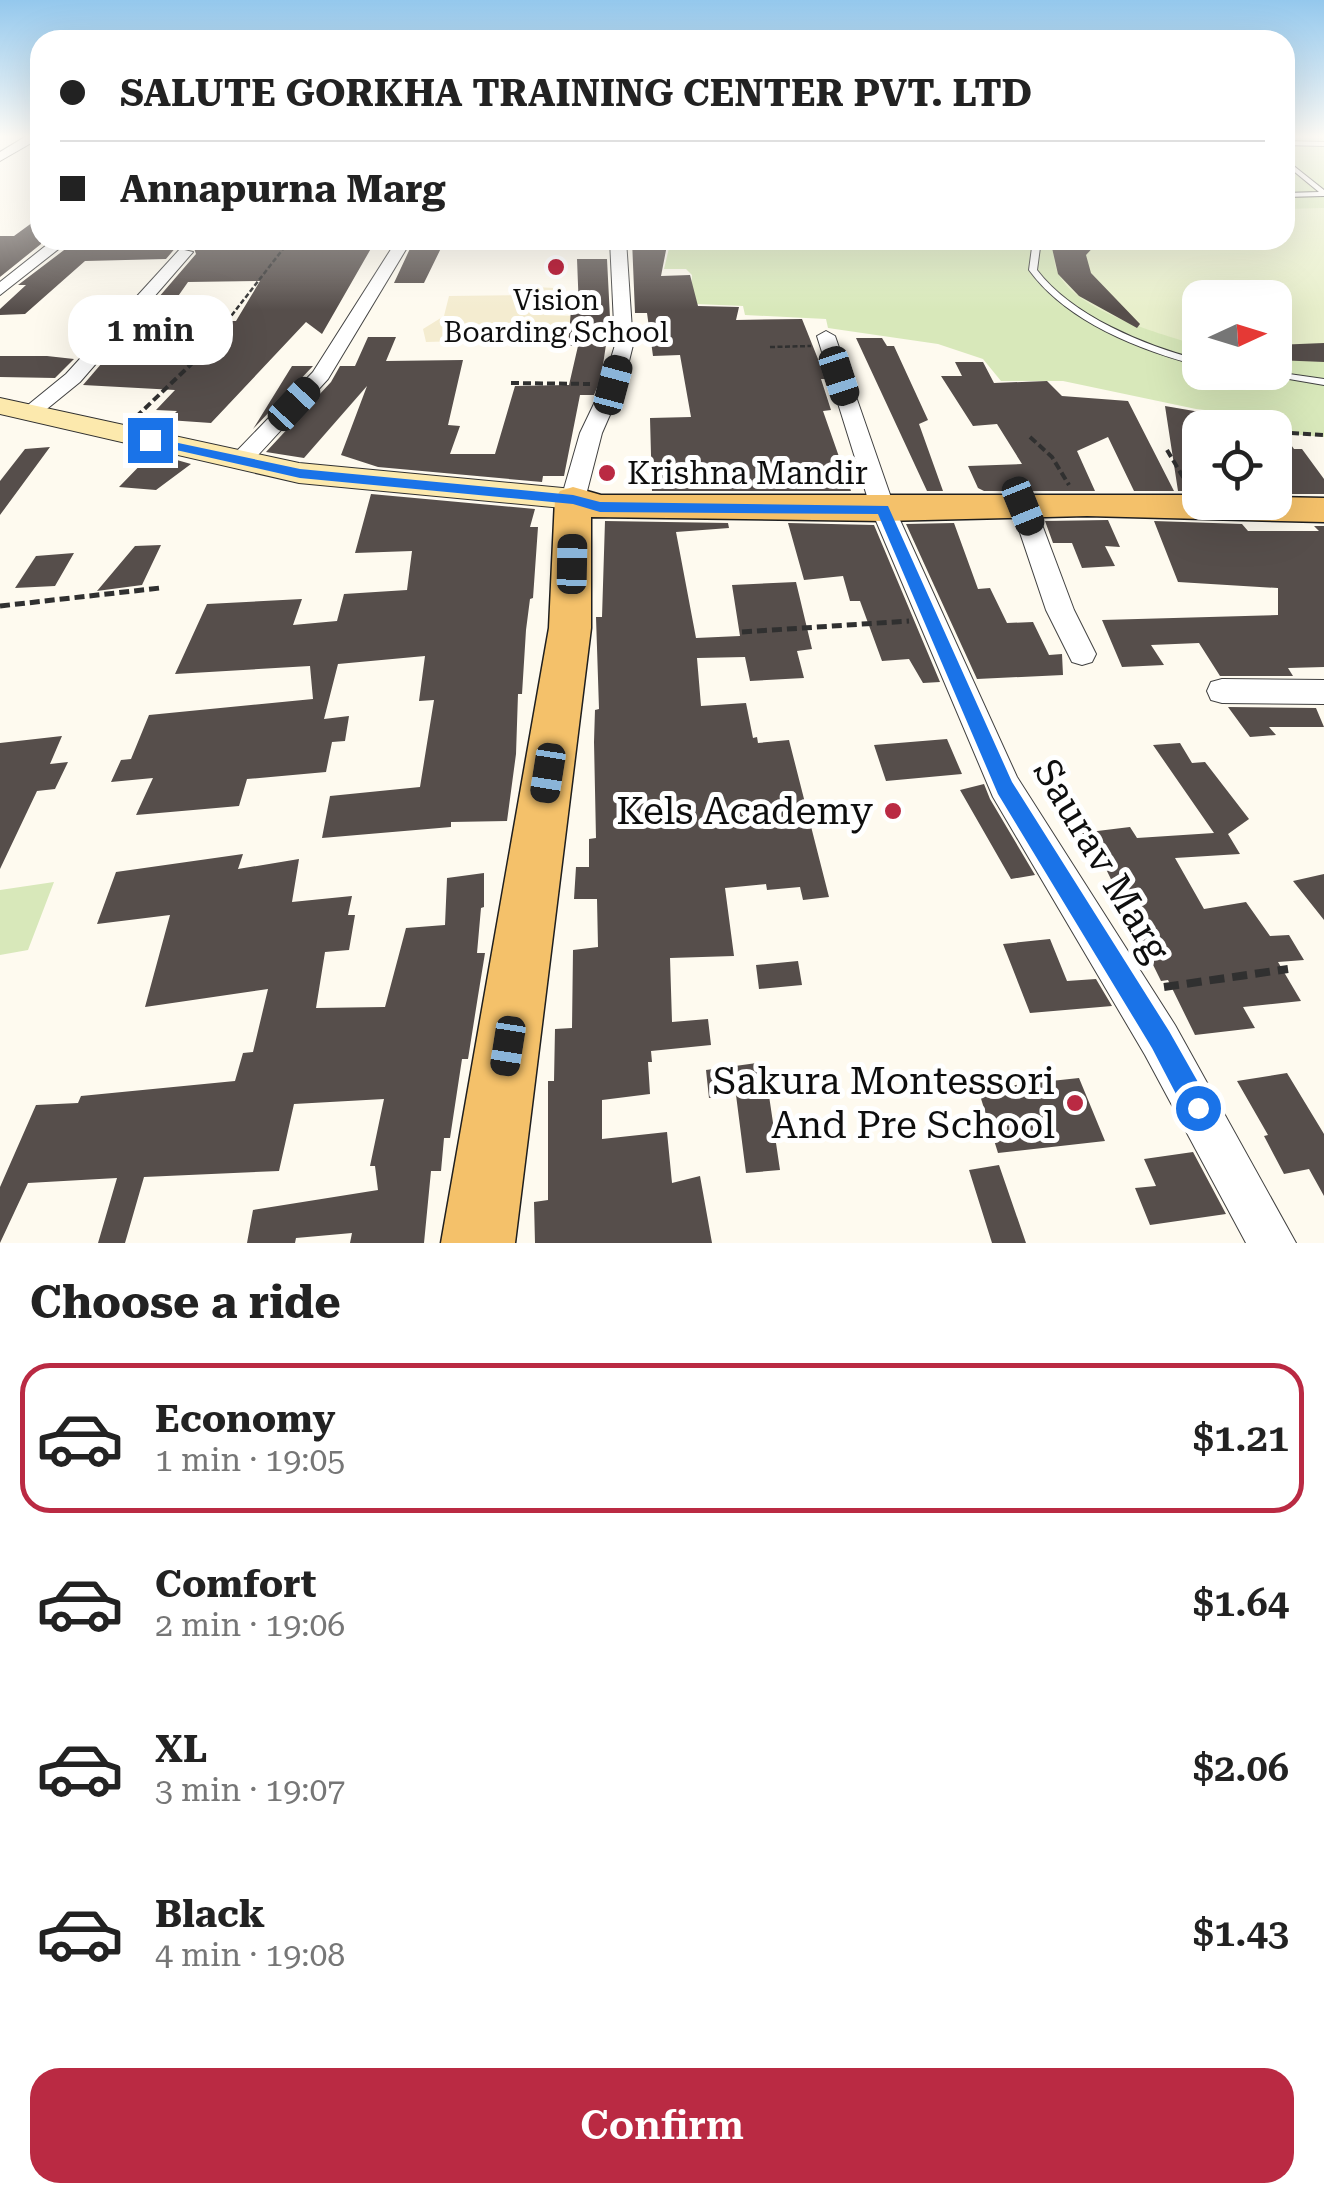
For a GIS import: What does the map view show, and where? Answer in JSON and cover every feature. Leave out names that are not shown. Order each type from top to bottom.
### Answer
[{"type":"main road","points":[[15,409],[300,474],[573,499],[600,507],[1182,506]]},
{"type":"main road","points":[[478,1243],[570,628],[573,499]]},
{"type":"main road","points":[[1292,509],[1324,510]]},
{"type":"street","points":[[0,290],[50,250]]},
{"type":"street","points":[[238,462],[321,376],[398,250]]},
{"type":"street","points":[[573,499],[624,345],[619,250]]},
{"type":"street","points":[[15,409],[73,378],[185,252]]},
{"type":"street","name":"Saurav Marg","points":[[827,341],[883,509],[1005,788],[1132,993],[1272,1243]]},
{"type":"street","points":[[1023,506],[1060,610],[1082,654]]},
{"type":"street","points":[[1222,691],[1324,692]]},
{"type":"lane","points":[[1295,194],[1324,193]]},
{"type":"lane","points":[[1035,250],[1033,270],[1050,290],[1142,345],[1182,357]]},
{"type":"lane","points":[[1292,378],[1324,382]]},
{"type":"path","points":[[120,433],[213,342],[282,250]]},
{"type":"path","points":[[770,347],[827,341]]},
{"type":"path","points":[[511,383],[613,385]]},
{"type":"path","points":[[1292,433],[1324,435]]},
{"type":"path","points":[[1030,437],[1052,457],[1081,504]]},
{"type":"path","points":[[1166,450],[1182,476]]},
{"type":"path","points":[[0,606],[160,588]]},
{"type":"path","points":[[742,632],[932,620]]},
{"type":"path","points":[[1132,993],[1288,969]]},
{"type":"shaded area","points":[[535,287],[555,288],[544,315],[609,317],[611,337],[426,342],[423,329],[444,316],[449,296],[526,295]]},
{"type":"green space","points":[[1295,193],[1324,193],[1324,437],[1292,434],[1292,410],[1204,410],[1063,381],[1001,381],[983,359],[938,344],[828,328],[826,319],[745,315],[743,306],[696,304],[691,295],[692,275],[686,269],[664,269],[669,250],[1295,250]]},
{"type":"green space","points":[[1324,208],[1324,362],[1292,361],[1292,280],[1182,280],[1182,340],[1120,319],[1081,298],[1057,271],[1052,250],[1295,250],[1295,209]]},
{"type":"green space","points":[[54,882],[28,950],[0,955],[0,890]]},
{"type":"building","points":[[30,224],[30,250],[34,250],[0,277],[0,236],[14,236]]},
{"type":"building","points":[[64,250],[174,250],[166,259],[85,261],[25,314],[0,315],[0,309],[26,285],[18,285]]},
{"type":"building","points":[[195,250],[370,250],[322,334],[306,322],[211,423],[168,420],[177,411],[156,410],[175,390],[83,385],[196,254]],"holes":[[[260,281],[236,321],[160,322],[188,282]]]},
{"type":"building","points":[[409,250],[440,250],[424,283],[394,283]]},
{"type":"building","points":[[632,250],[666,250],[661,276],[690,275],[698,306],[739,307],[736,320],[802,319],[826,379],[821,379],[831,410],[823,411],[851,491],[652,491],[650,418],[691,417],[680,355],[653,356],[647,313],[635,313]]},
{"type":"building","points":[[1052,250],[1091,250],[1086,255],[1091,273],[1140,324],[1137,328],[1079,296],[1058,274]]},
{"type":"building","points":[[577,259],[607,259],[610,318],[601,378],[594,395],[580,395],[564,476],[543,476],[542,482],[378,467],[341,455],[367,386],[304,458],[266,452],[331,382],[340,366],[355,366],[368,337],[396,337],[386,361],[463,360],[448,425],[460,426],[450,454],[495,454],[515,386],[569,385],[578,346],[568,346],[571,310],[579,310]]},
{"type":"building","points":[[856,338],[882,338],[887,346],[894,346],[928,420],[919,424],[943,491],[927,491]]},
{"type":"building","points":[[1324,343],[1324,362],[1292,361],[1292,344]]},
{"type":"building","points":[[0,356],[74,359],[55,378],[0,377]]},
{"type":"building","points":[[955,362],[983,362],[994,383],[1047,381],[1062,396],[1128,401],[1174,491],[1134,491],[1108,437],[1077,451],[1095,491],[978,488],[968,466],[1022,464],[997,424],[973,426],[941,376],[962,376]]},
{"type":"building","points":[[292,366],[313,366],[253,429]]},
{"type":"building","points":[[1165,406],[1188,410],[1182,410],[1182,491],[1178,491]]},
{"type":"building","points":[[1292,446],[1302,449],[1324,479],[1324,494],[1292,494]]},
{"type":"building","points":[[50,447],[0,515],[0,481],[25,449]]},
{"type":"building","points":[[152,453],[191,464],[156,490],[119,487]]},
{"type":"building","points":[[371,494],[535,509],[530,527],[538,527],[533,598],[526,630],[522,694],[518,694],[516,754],[507,821],[451,822],[451,827],[322,838],[330,796],[420,787],[434,700],[419,701],[425,656],[338,664],[324,719],[349,716],[345,741],[332,742],[326,772],[247,779],[239,806],[136,815],[153,778],[111,782],[121,760],[131,759],[149,715],[313,699],[310,666],[175,674],[207,604],[302,599],[293,625],[337,621],[344,594],[407,590],[412,551],[355,553]]},
{"type":"building","points":[[1108,520],[1120,547],[1105,546],[1115,566],[1082,568],[1072,543],[1053,543],[1045,521]]},
{"type":"building","points":[[605,521],[728,523],[729,528],[676,532],[696,638],[740,636],[732,585],[796,582],[812,649],[797,651],[804,678],[750,681],[745,657],[697,658],[701,706],[746,703],[753,738],[757,737],[758,743],[789,740],[829,897],[803,900],[800,887],[767,890],[766,884],[725,888],[734,956],[670,958],[672,1022],[708,1019],[711,1045],[651,1051],[650,1094],[602,1100],[602,1139],[667,1132],[672,1183],[700,1176],[712,1243],[535,1243],[534,1202],[548,1200],[548,1081],[554,1081],[555,1029],[572,1028],[573,950],[598,947],[597,899],[574,899],[576,867],[589,867],[589,839],[596,838],[596,617],[602,617]]},
{"type":"building","points":[[1154,521],[1242,524],[1248,531],[1319,531],[1314,526],[1324,526],[1324,667],[1288,668],[1293,676],[1220,676],[1199,643],[1151,645],[1164,665],[1122,667],[1102,620],[1278,615],[1278,588],[1178,582]]},
{"type":"building","points":[[788,523],[874,525],[940,682],[923,683],[909,659],[882,661],[860,601],[850,601],[843,576],[804,580]]},
{"type":"building","points":[[954,523],[978,589],[990,588],[1007,623],[1033,622],[1049,655],[1062,654],[1063,675],[977,679],[906,524]]},
{"type":"building","points":[[161,545],[142,585],[97,591],[135,546]]},
{"type":"building","points":[[74,553],[55,586],[15,588],[36,556]]},
{"type":"building","points":[[1228,707],[1316,708],[1324,727],[1269,727],[1276,735],[1250,737]]},
{"type":"building","points":[[62,736],[50,764],[68,762],[55,789],[37,791],[0,869],[0,743]]},
{"type":"building","points":[[947,739],[962,774],[886,781],[874,745]]},
{"type":"building","points":[[1180,743],[1192,763],[1205,762],[1249,819],[1228,834],[1240,854],[1175,858],[1204,909],[1246,902],[1270,936],[1289,935],[1304,960],[1278,962],[1301,1001],[1243,1007],[1255,1028],[1195,1035],[1168,980],[1161,981],[1105,867],[1099,868],[1081,833],[1130,827],[1137,838],[1214,833],[1153,745]]},
{"type":"building","points":[[984,784],[1035,875],[1011,879],[960,790]]},
{"type":"building","points":[[243,854],[238,869],[299,859],[292,902],[352,896],[348,915],[355,915],[349,950],[325,952],[316,1008],[385,1007],[406,928],[445,925],[447,878],[484,873],[477,953],[485,953],[468,1059],[462,1059],[450,1138],[444,1138],[441,1171],[431,1171],[424,1243],[350,1243],[352,1233],[296,1238],[295,1243],[247,1243],[253,1210],[378,1190],[375,1166],[370,1166],[384,1099],[294,1104],[279,1171],[144,1177],[125,1243],[98,1243],[117,1178],[28,1183],[0,1243],[0,1187],[36,1105],[78,1103],[81,1096],[235,1081],[243,1053],[253,1052],[268,989],[145,1007],[170,915],[97,924],[116,872]]},
{"type":"building","points":[[1324,874],[1324,920],[1293,881]]},
{"type":"building","points":[[1050,939],[1067,981],[1096,979],[1112,1006],[1030,1013],[1003,944]]},
{"type":"building","points":[[798,961],[802,985],[759,989],[756,965]]},
{"type":"building","points":[[764,1062],[780,1170],[746,1173],[736,1095],[709,1098],[706,1070]]},
{"type":"building","points":[[1287,1073],[1324,1134],[1324,1196],[1309,1169],[1284,1174],[1264,1136],[1268,1135],[1237,1081]]},
{"type":"building","points":[[1079,1078],[1105,1141],[998,1153],[978,1089]]},
{"type":"building","points":[[1193,1152],[1226,1214],[1150,1225],[1135,1188],[1156,1186],[1144,1159]]},
{"type":"building","points":[[999,1165],[1026,1243],[992,1243],[969,1170]]},
{"type":"place","name":"Vision Boarding School","points":[[556,267]]},
{"type":"place","name":"Krishna Mandir","points":[[607,473]]},
{"type":"place","name":"Kels Academy","points":[[893,811]]},
{"type":"place","name":"Sakura Montessori And Pre School","points":[[1075,1103]]},
{"type":"route","points":[[150,440],[300,474],[573,499],[600,507],[883,509],[1005,788],[1198,1108]]}]
